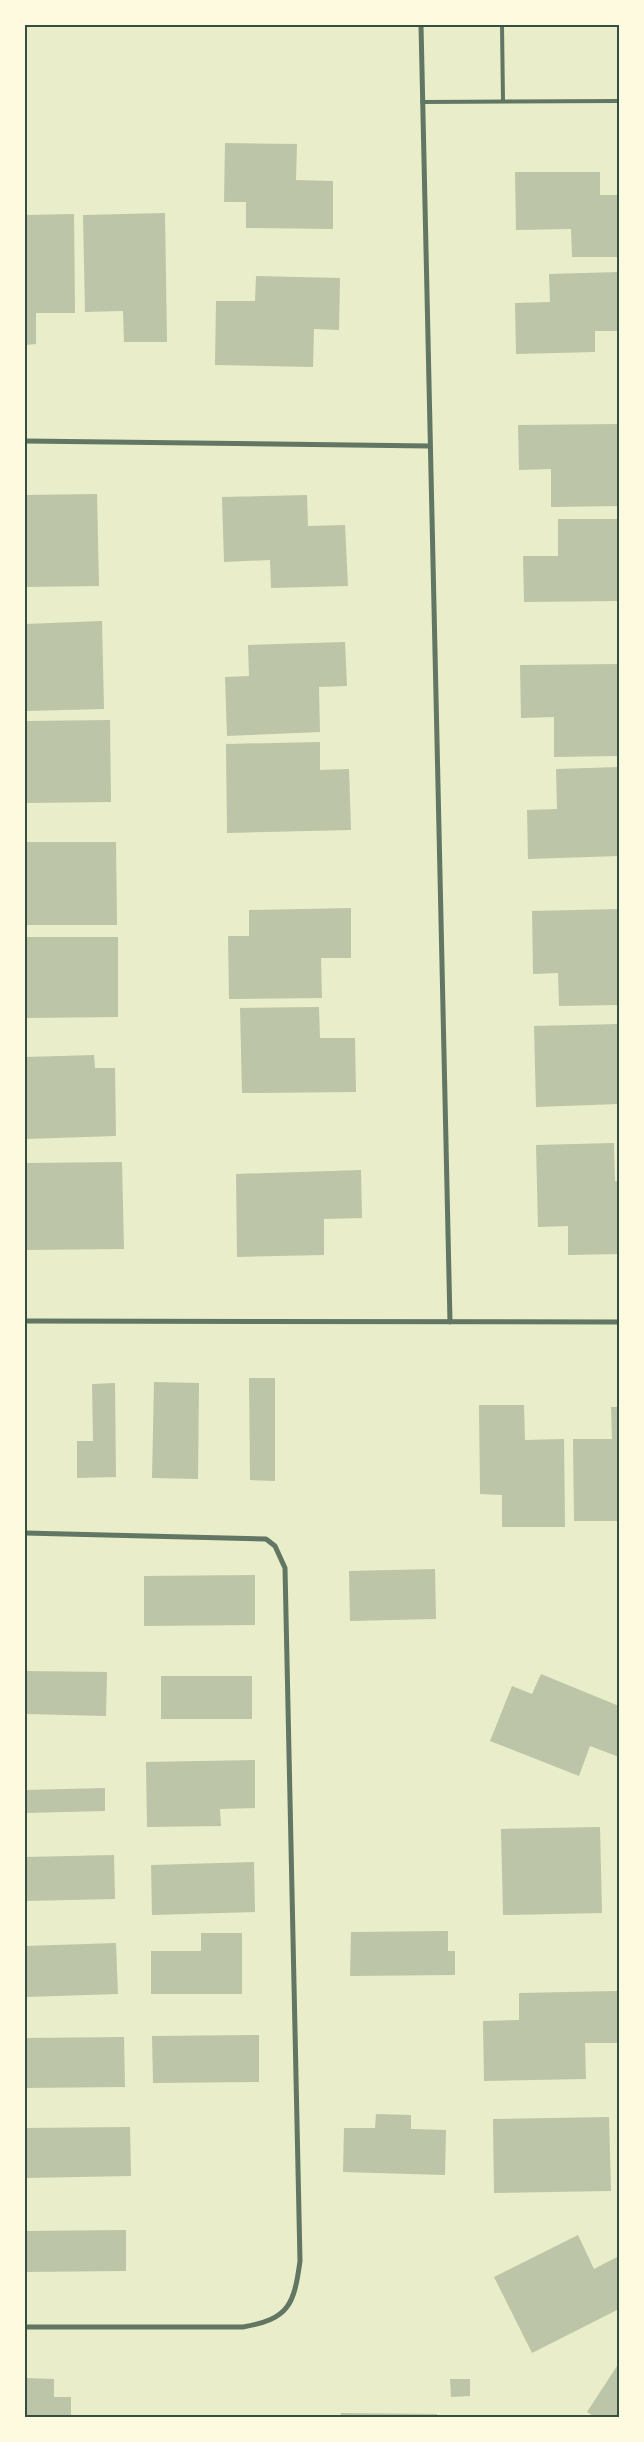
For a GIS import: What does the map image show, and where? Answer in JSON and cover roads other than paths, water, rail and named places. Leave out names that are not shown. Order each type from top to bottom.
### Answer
[{"type":"street","points":[[421,25],[450,1322]]},
{"type":"street","points":[[25,441],[429,446]]},
{"type":"street","points":[[25,1321],[619,1322]]},
{"type":"street","points":[[25,1533],[266,1539],[275,1546],[285,1568],[300,2262],[296,2291],[287,2308],[266,2323],[243,2327],[25,2327]]},
{"type":"lane","points":[[502,25],[503,102]]},
{"type":"lane","points":[[422,102],[619,101]]}]
